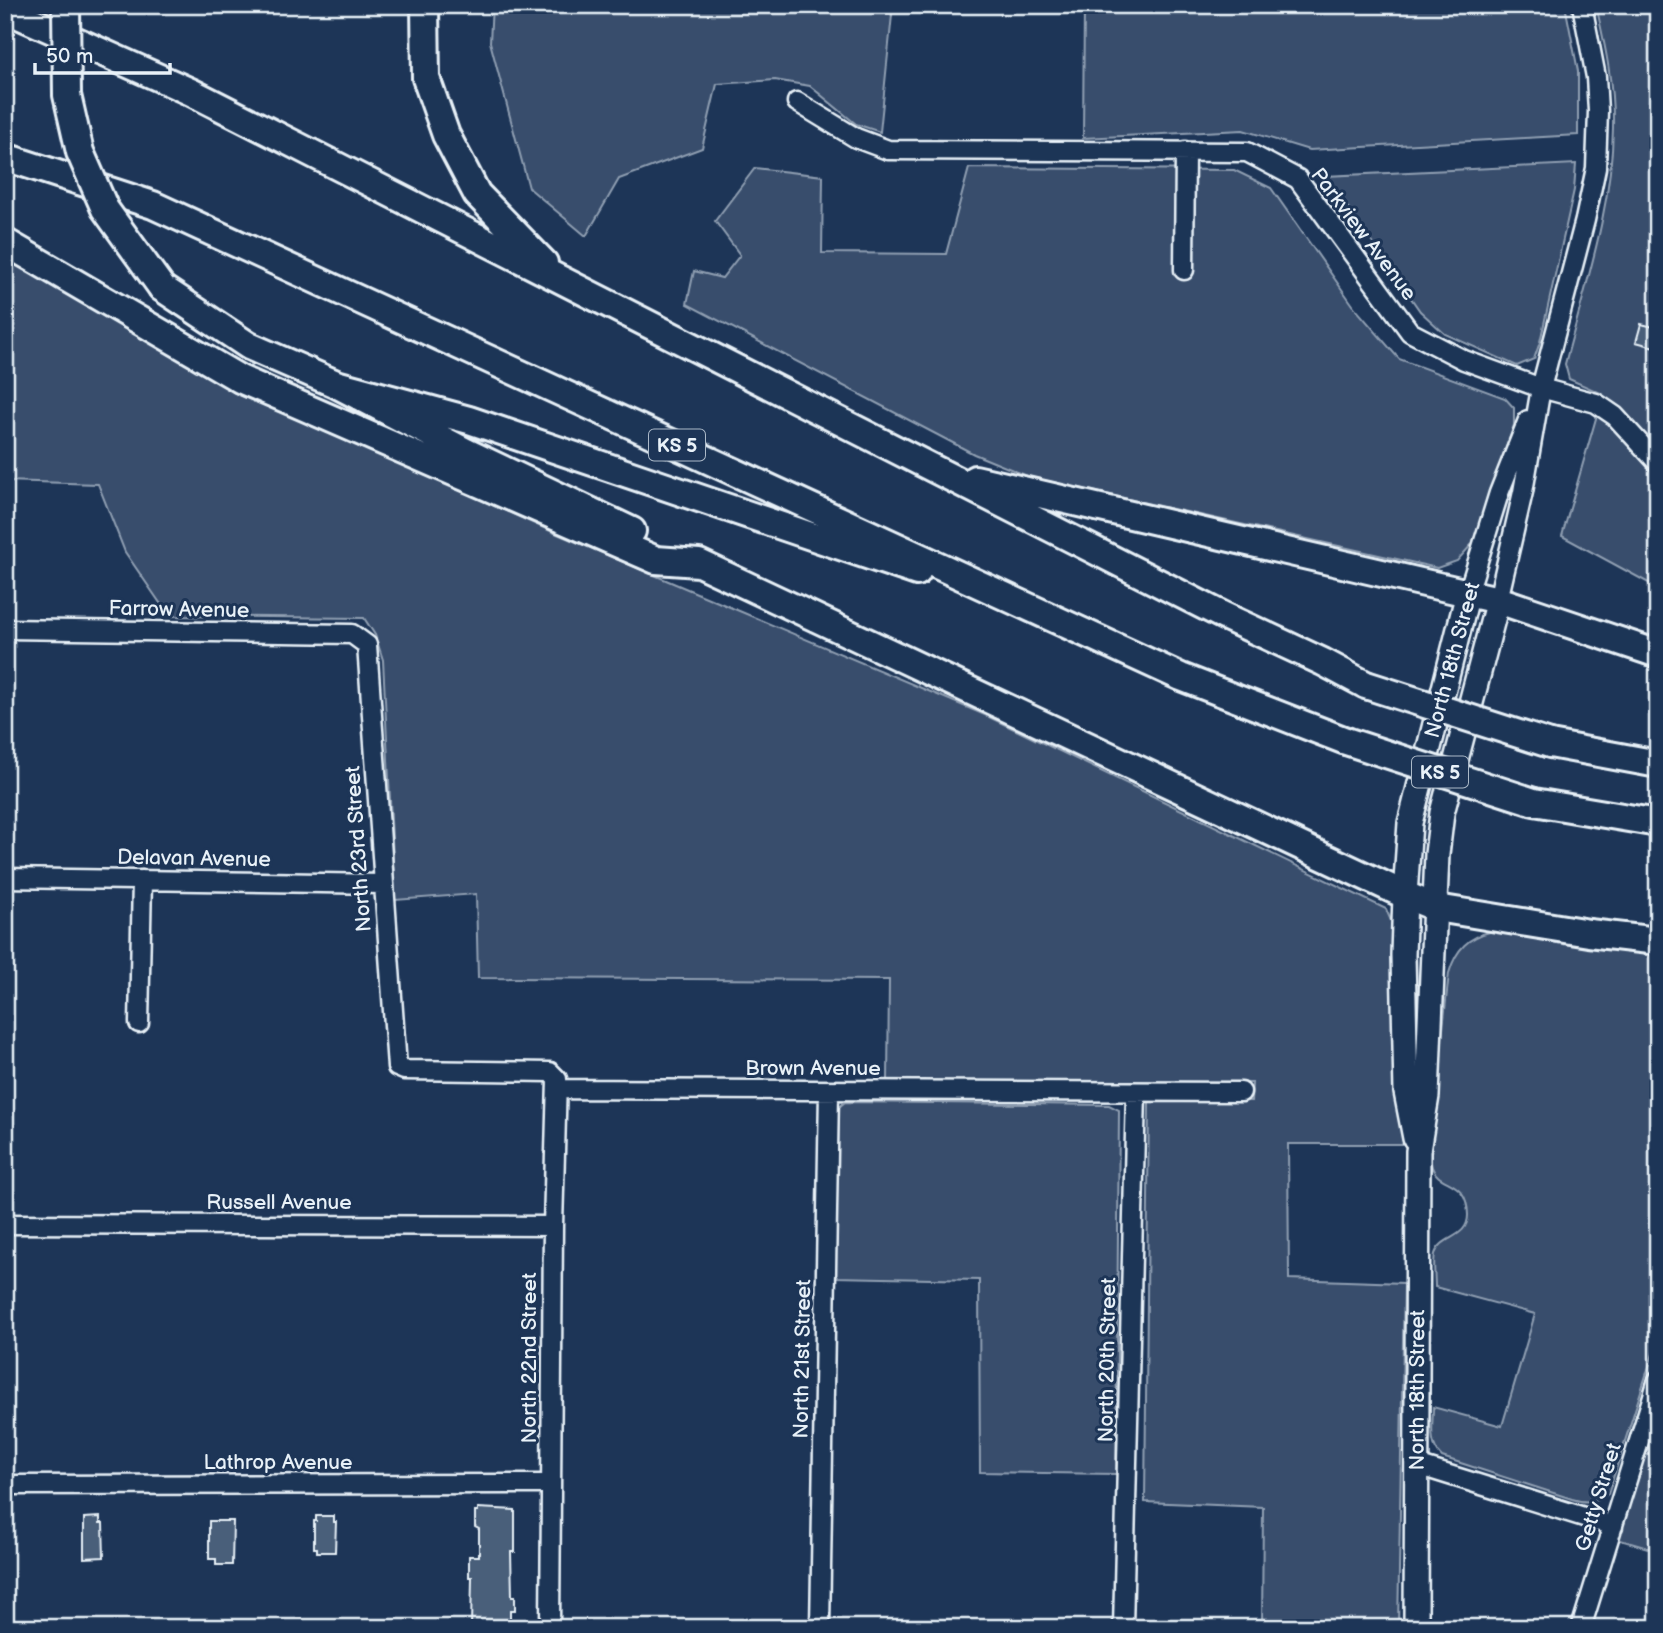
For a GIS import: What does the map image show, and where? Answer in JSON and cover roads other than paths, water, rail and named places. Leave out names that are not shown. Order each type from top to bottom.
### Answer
[{"type":"highway","points":[[65,5],[67,95],[80,152],[105,209],[162,288],[249,346],[336,384],[466,452],[1405,895],[1437,908],[1589,933],[1658,941]]},
{"type":"highway","points":[[425,5],[426,78],[446,135],[477,194],[560,279]]},
{"type":"highway","points":[[5,9],[191,92],[1224,616],[1366,685],[1550,744],[1658,764]]},
{"type":"highway","name":"KS 5","points":[[5,158],[153,205],[1181,677],[1346,741],[1534,802],[1658,823]]},
{"type":"highway","points":[[5,242],[240,379],[656,560],[699,563]]},
{"type":"highway","points":[[336,384],[469,420],[1051,617]]},
{"type":"highway","points":[[937,471],[1498,600],[1658,654]]},
{"type":"main road","name":"North 18th Street","points":[[1418,1151],[1406,1092],[1403,956],[1410,823],[1468,593]]},
{"type":"main road","name":"North 18th Street","points":[[1416,1628],[1418,1151],[1427,1096],[1437,908],[1437,854],[1442,813],[1498,600]]},
{"type":"street","name":"North 18th Street","points":[[1498,600],[1523,492],[1542,388],[1596,168],[1596,77],[1582,5]]},
{"type":"street","name":"Parkview Avenue","points":[[797,102],[856,138],[888,150],[1247,152],[1298,178],[1410,332],[1464,360],[1542,388],[1596,403],[1615,416],[1658,463]]},
{"type":"street","points":[[1184,270],[1185,151]]},
{"type":"street","name":"North 18th Street","points":[[1468,593],[1499,493],[1542,388]]},
{"type":"street","name":"Farrow Avenue","points":[[5,629],[352,634]]},
{"type":"street","name":"North 23rd Street","points":[[352,634],[367,645],[397,1067],[404,1070],[550,1072],[558,1079],[558,1089]]},
{"type":"street","name":"Delavan Avenue","points":[[5,878],[382,884]]},
{"type":"street","points":[[139,1023],[142,880]]},
{"type":"street","name":"Brown Avenue","points":[[558,1089],[1241,1092]]},
{"type":"street","name":"North 22nd Street","points":[[550,1628],[553,1226],[558,1089]]},
{"type":"street","name":"North 21st Street","points":[[820,1628],[829,1091]]},
{"type":"street","name":"North 20th Street","points":[[1124,1628],[1136,1092]]},
{"type":"street","name":"Russell Avenue","points":[[5,1224],[553,1226]]},
{"type":"street","name":"Getty Street","points":[[1581,1628],[1658,1380]]},
{"type":"street","points":[[1418,1465],[1613,1525]]},
{"type":"street","name":"Lathrop Avenue","points":[[5,1485],[551,1484]]}]
